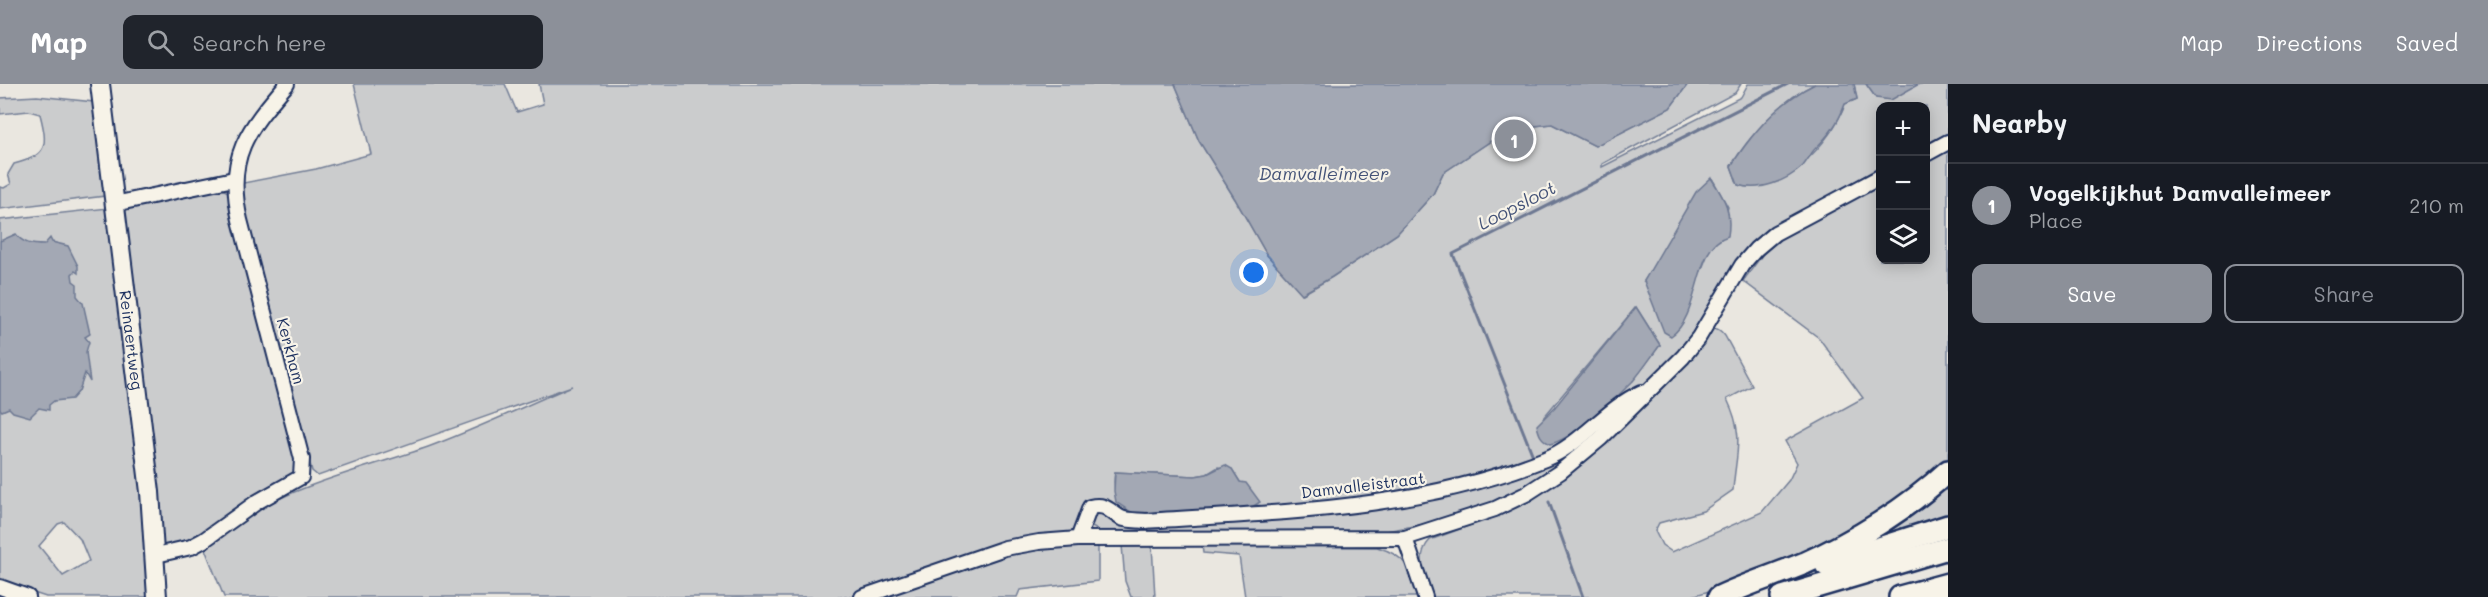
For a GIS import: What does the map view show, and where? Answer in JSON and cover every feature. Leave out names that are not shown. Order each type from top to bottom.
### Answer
[{"type":"highway","points":[[1719,597],[1806,562],[1845,543],[1892,514],[1948,471]]},
{"type":"highway","points":[[1730,597],[1948,526]]},
{"type":"highway","points":[[1782,597],[1948,548]]},
{"type":"highway","points":[[1900,597],[1948,584]]},
{"type":"main road","name":"Reinaertweg","points":[[100,84],[139,390],[156,555],[157,597]]},
{"type":"street","name":"Kerkham","points":[[156,555],[191,547],[256,502],[301,477],[302,459],[240,220],[234,179],[239,156],[249,131],[287,84]]},
{"type":"street","points":[[1930,152],[1948,142]]},
{"type":"street","points":[[114,204],[234,179]]},
{"type":"street","name":"Damvalleistraat","points":[[862,597],[1005,548],[1039,542],[1078,539],[1405,538],[1471,518],[1526,494],[1560,472],[1651,388],[1683,357],[1699,337],[1742,265],[1775,233],[1876,180]]},
{"type":"street","name":"Damvalleistraat","points":[[1078,539],[1090,507],[1099,505],[1109,508],[1122,518],[1146,521],[1349,507],[1454,489],[1548,458],[1576,440],[1623,401],[1651,388]]},
{"type":"street","points":[[1405,538],[1425,597]]},
{"type":"street","points":[[0,587],[27,597]]},
{"type":"shaded area","points":[[354,84],[505,84],[517,112],[543,104],[539,84],[1175,84],[1199,141],[1267,255],[1303,294],[1397,234],[1433,194],[1443,173],[1509,129],[1552,124],[1595,146],[1670,108],[1688,84],[1741,84],[1735,93],[1602,164],[1602,167],[1741,97],[1748,84],[1815,84],[1791,99],[1768,119],[1731,166],[1738,185],[1754,187],[1771,183],[1787,175],[1817,149],[1839,119],[1845,104],[1857,99],[1854,84],[1866,84],[1876,98],[1895,96],[1919,84],[1948,84],[1948,133],[1930,142],[1930,102],[1876,102],[1876,169],[1758,237],[1738,260],[1700,329],[1680,353],[1654,377],[1553,452],[1442,488],[1280,508],[1255,505],[1259,502],[1240,482],[1232,469],[1218,467],[1207,474],[1195,476],[1115,472],[1116,496],[1131,513],[1126,516],[1102,501],[1092,501],[1073,533],[961,561],[851,597],[224,597],[205,549],[229,528],[255,512],[282,497],[339,475],[428,447],[572,386],[318,476],[312,471],[238,184],[316,169],[371,154]],"holes":[[[1712,178],[1728,207],[1720,238],[1710,249],[1701,271],[1644,281]],[[1636,307],[1660,345],[1633,381],[1543,418]]]},
{"type":"shaded area","points":[[37,96],[94,102],[105,196],[0,209],[0,187],[4,188],[11,184],[8,174],[14,164],[39,153],[43,148],[44,134],[40,114],[29,111],[0,114],[0,98]]},
{"type":"shaded area","points":[[1948,150],[1948,459],[1855,530],[1812,551],[1719,588],[1689,597],[1432,597],[1422,560],[1425,547],[1430,540],[1493,517],[1553,485],[1600,448],[1696,350],[1712,329],[1720,330],[1725,336],[1752,386],[1727,399],[1733,412],[1738,434],[1733,490],[1703,511],[1659,523],[1655,531],[1662,545],[1672,552],[1762,512],[1789,480],[1797,463],[1785,441],[1863,398],[1819,338],[1743,281],[1768,247],[1785,235],[1876,187],[1876,264],[1930,264],[1930,159]]},
{"type":"shaded area","points":[[222,189],[228,192],[296,457],[295,475],[260,491],[202,535],[185,544],[163,547],[124,209],[127,206]]},
{"type":"shaded area","points":[[108,208],[144,504],[149,597],[46,597],[0,582],[0,220]],"holes":[[[64,522],[80,539],[89,561],[63,576],[39,546],[58,524]]]},
{"type":"shaded area","points":[[1624,402],[1597,435],[1558,466],[1523,488],[1476,510],[1443,521],[1374,533],[1101,532],[1090,526],[1093,510],[1114,517],[1349,510],[1548,460]]},
{"type":"shaded area","points":[[1948,484],[1948,518],[1865,544]]},
{"type":"shaded area","points":[[1050,544],[1098,545],[1098,581],[1020,590],[1017,597],[878,597],[1004,553]]},
{"type":"shaded area","points":[[1122,545],[1152,545],[1155,597],[1131,597],[1125,581]]},
{"type":"shaded area","points":[[1202,545],[1377,547],[1395,555],[1406,565],[1418,597],[1245,597],[1239,556],[1203,553]]},
{"type":"water","name":"Damvalleimeer","points":[[1175,84],[1688,84],[1670,108],[1595,146],[1552,124],[1509,129],[1443,173],[1433,194],[1397,234],[1302,294],[1267,255],[1199,141]]},
{"type":"water","points":[[1815,84],[1854,84],[1857,99],[1845,104],[1832,129],[1803,166],[1772,184],[1755,187],[1738,185],[1731,166],[1748,142],[1778,109]]},
{"type":"water","points":[[1866,84],[1919,84],[1891,100],[1876,98]]},
{"type":"water","points":[[1711,178],[1728,212],[1728,236],[1716,242],[1708,253],[1688,313],[1681,326],[1671,336],[1664,332],[1644,281],[1696,192]]},
{"type":"water","points":[[16,234],[25,242],[32,244],[44,245],[50,238],[52,242],[68,246],[78,266],[78,273],[75,271],[72,274],[73,281],[77,284],[77,296],[83,303],[90,334],[85,337],[89,342],[86,352],[90,382],[85,373],[79,391],[72,399],[54,401],[49,405],[49,410],[39,408],[30,417],[13,412],[9,408],[2,411],[0,409],[0,241]]},
{"type":"water","points":[[1636,307],[1660,345],[1632,382],[1604,408],[1582,427],[1550,444],[1541,436],[1537,425],[1555,407]]},
{"type":"water","points":[[1225,465],[1232,469],[1240,482],[1246,483],[1260,502],[1252,507],[1134,514],[1116,502],[1115,472],[1195,476],[1207,474]]},
{"type":"waterway","name":"Loopsloot","points":[[1533,456],[1453,254],[1788,84]]},
{"type":"waterway","name":"Loopsloot","points":[[1549,502],[1583,597]]},
{"type":"place","name":"Vogelkijkhut Damvalleimeer","points":[[1514,139]]}]
